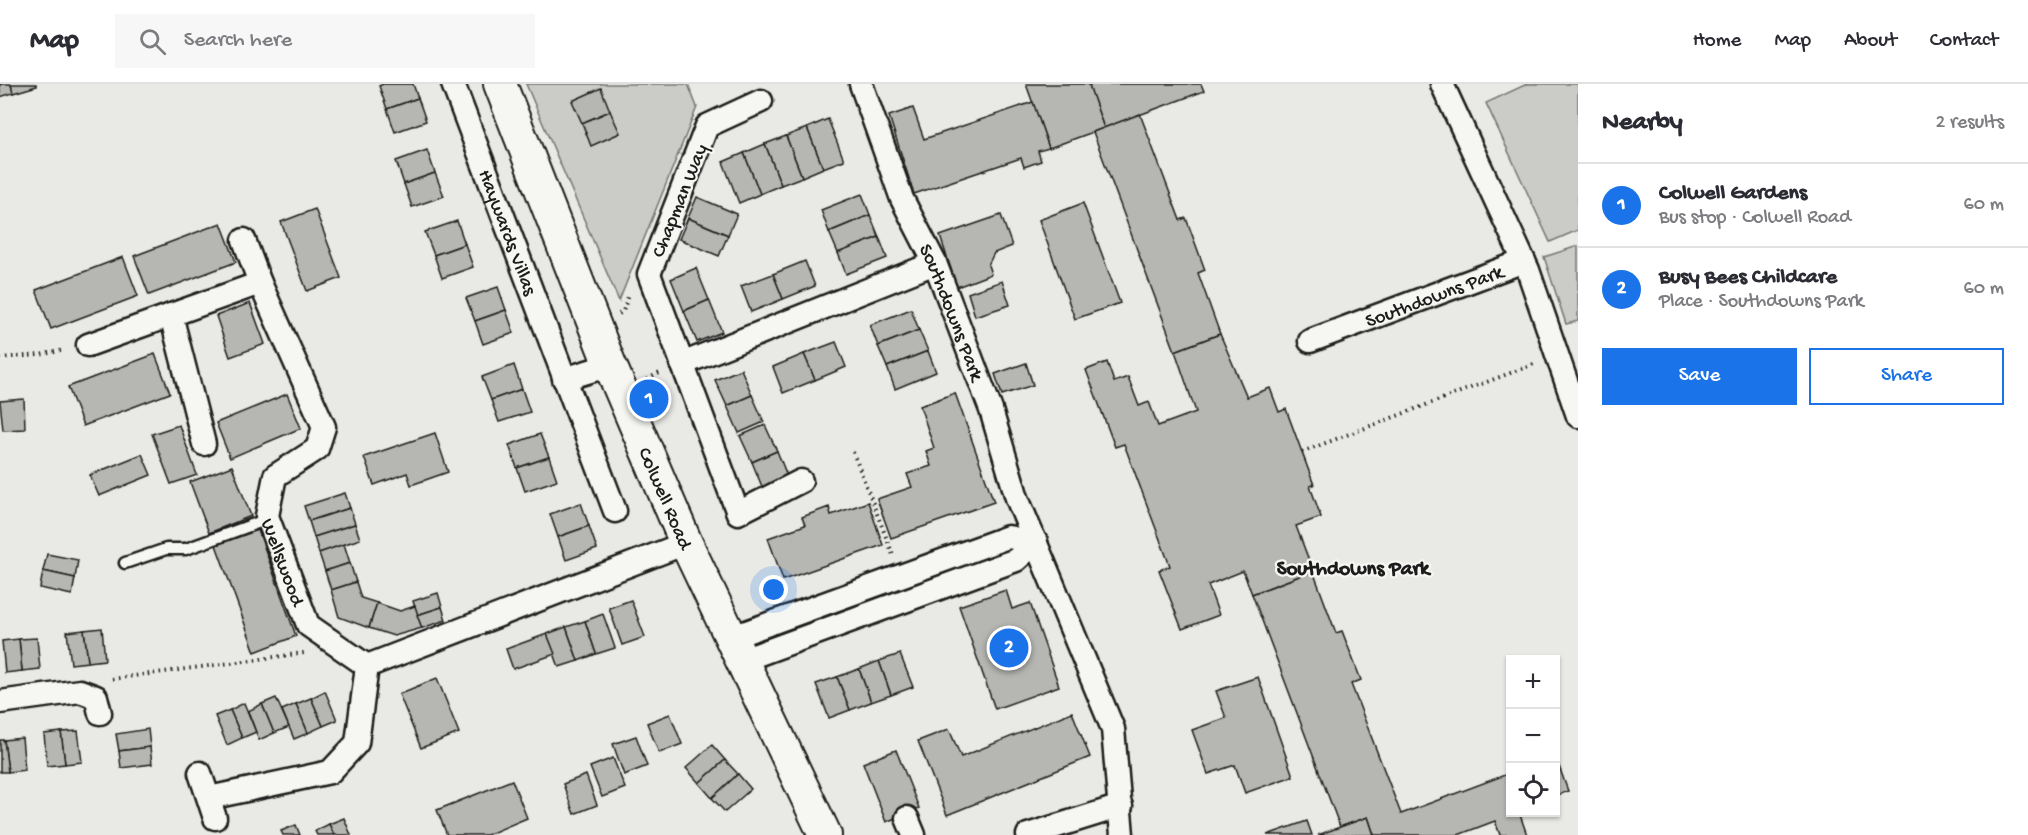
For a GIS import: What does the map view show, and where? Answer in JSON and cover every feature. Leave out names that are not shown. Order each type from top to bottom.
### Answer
[{"type":"street","name":"Haywards Villas","points":[[453,84],[615,511]]},
{"type":"street","name":"Colwell Road","points":[[500,84],[616,378],[686,543],[825,835]]},
{"type":"street","name":"Southdowns Park","points":[[861,84],[902,199],[935,263],[991,410],[1017,498],[1113,729],[1122,835]]},
{"type":"street","name":"Southdowns Park","points":[[1442,84],[1524,261],[1578,416]]},
{"type":"street","name":"Chapman Way","points":[[761,101],[708,126],[649,274],[738,513],[801,482]]},
{"type":"street","name":"Wellswood","points":[[244,240],[260,283],[324,427],[317,449],[275,476],[268,519],[308,625],[367,666]]},
{"type":"street","name":"Southdowns Park","points":[[1310,341],[1524,261]]},
{"type":"street","points":[[682,364],[935,263]]},
{"type":"street","points":[[88,345],[260,283]]},
{"type":"street","points":[[171,315],[204,444]]},
{"type":"street","points":[[564,379],[616,378]]},
{"type":"street","points":[[735,649],[900,576],[1008,537],[1036,542]]},
{"type":"street","points":[[735,649],[1016,560],[1036,542]]},
{"type":"street","points":[[200,773],[212,808],[330,772],[357,743],[367,666],[686,543]]},
{"type":"street","points":[[0,702],[80,691],[96,697],[100,713]]},
{"type":"street","points":[[1028,835],[1121,806]]},
{"type":"lane","points":[[125,563],[166,549],[186,549],[268,519]]},
{"type":"path","points":[[0,358],[39,355],[88,345]]},
{"type":"path","points":[[1302,452],[1557,356]]},
{"type":"path","points":[[616,378],[682,364]]},
{"type":"path","points":[[853,452],[900,576]]},
{"type":"path","points":[[80,691],[114,679],[342,648]]},
{"type":"shaded area","points":[[526,84],[688,84],[697,107],[619,301]]},
{"type":"shaded area","points":[[1527,84],[1578,84],[1578,230],[1550,242],[1486,103]]},
{"type":"shaded area","points":[[1578,246],[1578,321],[1566,324],[1544,257]]},
{"type":"building","points":[[0,84],[11,84],[13,93],[0,97]]},
{"type":"building","points":[[11,84],[36,84],[37,86],[13,93]]},
{"type":"building","points":[[413,84],[418,98],[387,109],[379,86]]},
{"type":"building","points":[[1026,84],[1089,84],[1104,128],[1049,148]]},
{"type":"building","points":[[1201,84],[1204,91],[1104,128],[1089,85]]},
{"type":"building","points":[[601,88],[610,111],[582,123],[572,101]]},
{"type":"building","points":[[418,98],[426,121],[395,132],[387,109]]},
{"type":"building","points":[[1033,102],[1049,148],[1038,151],[1041,161],[1024,167],[1021,158],[914,194],[889,116],[913,108],[924,139]]},
{"type":"building","points":[[610,111],[620,133],[591,146],[582,123]]},
{"type":"building","points":[[1140,114],[1180,220],[1186,218],[1205,270],[1198,273],[1220,334],[1175,351],[1093,132]]},
{"type":"building","points":[[828,119],[844,160],[823,168],[807,128]]},
{"type":"building","points":[[807,128],[823,168],[802,177],[786,136]]},
{"type":"building","points":[[786,136],[802,177],[781,185],[765,144]]},
{"type":"building","points":[[765,144],[781,185],[760,194],[744,153]]},
{"type":"building","points":[[427,150],[435,173],[404,184],[396,161]]},
{"type":"building","points":[[744,153],[760,194],[739,203],[723,162]]},
{"type":"building","points":[[435,173],[444,196],[412,207],[404,184]]},
{"type":"building","points":[[862,194],[870,215],[829,232],[821,210]]},
{"type":"building","points":[[697,197],[737,214],[728,235],[688,218]]},
{"type":"building","points":[[1083,203],[1120,303],[1075,319],[1039,220]]},
{"type":"building","points":[[315,209],[341,278],[307,291],[281,222]]},
{"type":"building","points":[[870,215],[879,237],[838,253],[829,232]]},
{"type":"building","points":[[1001,215],[1012,246],[994,253],[988,265],[991,274],[957,287],[940,236]]},
{"type":"building","points":[[688,218],[728,235],[719,256],[679,239]]},
{"type":"building","points":[[457,221],[465,244],[434,255],[425,232]]},
{"type":"building","points":[[221,223],[236,262],[149,295],[134,256]]},
{"type":"building","points":[[879,237],[887,258],[846,274],[838,253]]},
{"type":"building","points":[[465,244],[473,267],[442,278],[434,255]]},
{"type":"building","points":[[123,257],[138,296],[51,329],[36,290]]},
{"type":"building","points":[[805,261],[815,286],[783,299],[773,274]]},
{"type":"building","points":[[696,268],[709,300],[684,311],[671,279]]},
{"type":"building","points":[[773,274],[783,299],[751,312],[741,286]]},
{"type":"building","points":[[1002,281],[1010,305],[975,316],[968,293]]},
{"type":"building","points":[[498,287],[506,310],[475,321],[466,298]]},
{"type":"building","points":[[709,300],[722,332],[697,342],[684,311]]},
{"type":"building","points":[[250,303],[265,344],[230,357],[216,316]]},
{"type":"building","points":[[911,309],[919,330],[878,346],[870,325]]},
{"type":"building","points":[[506,310],[514,333],[483,344],[475,321]]},
{"type":"building","points":[[919,330],[928,351],[887,367],[878,346]]},
{"type":"building","points":[[1220,334],[1247,397],[1270,388],[1279,412],[1286,409],[1314,485],[1310,486],[1321,517],[1296,526],[1313,571],[1252,594],[1243,571],[1208,585],[1219,615],[1182,629],[1159,570],[1170,566],[1124,444],[1115,447],[1086,370],[1107,362],[1114,382],[1128,377],[1139,406],[1149,402],[1158,426],[1196,412],[1175,351]]},
{"type":"building","points":[[836,342],[846,367],[815,380],[804,354]]},
{"type":"building","points":[[928,351],[936,372],[895,389],[887,367]]},
{"type":"building","points":[[155,354],[170,393],[83,426],[68,387]]},
{"type":"building","points":[[804,354],[815,380],[783,393],[773,367]]},
{"type":"building","points":[[1026,363],[1033,385],[1002,395],[995,374]]},
{"type":"building","points":[[514,365],[522,389],[491,400],[482,377]]},
{"type":"building","points":[[741,369],[752,395],[727,406],[715,380]]},
{"type":"building","points":[[522,389],[530,412],[499,422],[491,400]]},
{"type":"building","points":[[955,393],[994,502],[891,538],[877,499],[912,487],[907,474],[931,466],[926,451],[934,448],[920,406]]},
{"type":"building","points":[[287,394],[301,428],[230,458],[216,423]]},
{"type":"building","points":[[752,395],[764,422],[739,433],[727,406]]},
{"type":"building","points":[[24,399],[25,429],[3,430],[0,401]]},
{"type":"building","points":[[179,425],[197,475],[171,484],[152,434]]},
{"type":"building","points":[[765,425],[777,451],[752,462],[740,436]]},
{"type":"building","points":[[435,433],[448,472],[411,485],[407,473],[374,485],[364,457]]},
{"type":"building","points":[[540,434],[549,457],[517,468],[509,445]]},
{"type":"building","points":[[777,451],[788,478],[763,489],[752,462]]},
{"type":"building","points":[[142,454],[151,475],[99,496],[90,475]]},
{"type":"building","points":[[549,457],[557,480],[525,491],[517,468]]},
{"type":"building","points":[[232,466],[251,516],[209,533],[190,482]]},
{"type":"building","points":[[345,493],[350,508],[309,521],[304,506]]},
{"type":"building","points":[[868,502],[883,545],[783,580],[768,538],[805,525],[802,517],[829,507],[831,515]]},
{"type":"building","points":[[581,503],[589,526],[558,537],[550,514]]},
{"type":"building","points":[[350,508],[355,524],[314,537],[309,521]]},
{"type":"building","points":[[355,524],[360,539],[319,553],[314,537]]},
{"type":"building","points":[[589,526],[597,549],[566,560],[558,537]]},
{"type":"building","points":[[258,530],[296,636],[255,652],[216,545]]},
{"type":"building","points":[[344,544],[350,563],[325,571],[319,553]]},
{"type":"building","points":[[47,554],[78,560],[75,578],[43,571]]},
{"type":"building","points":[[350,563],[356,582],[331,590],[325,571]]},
{"type":"building","points":[[43,571],[75,578],[72,595],[40,588]]},
{"type":"building","points":[[1313,571],[1336,633],[1342,631],[1361,680],[1351,684],[1401,814],[1506,775],[1506,817],[1521,817],[1527,835],[1500,835],[1495,821],[1458,835],[1374,835],[1368,817],[1340,827],[1252,594]]},
{"type":"building","points":[[356,582],[361,598],[377,603],[369,628],[339,617],[331,590]]},
{"type":"building","points":[[1006,590],[1012,609],[1030,603],[1059,686],[995,709],[959,606]]},
{"type":"building","points":[[438,593],[442,607],[417,615],[413,601]]},
{"type":"building","points":[[631,600],[645,637],[622,645],[609,608]]},
{"type":"building","points":[[377,603],[400,611],[415,606],[422,628],[394,636],[369,628]]},
{"type":"building","points":[[442,607],[446,620],[422,628],[417,615]]},
{"type":"building","points":[[603,614],[615,648],[596,654],[585,621]]},
{"type":"building","points":[[585,621],[596,654],[578,661],[566,627]]},
{"type":"building","points":[[566,627],[578,661],[559,667],[547,634]]},
{"type":"building","points":[[102,628],[105,660],[88,662],[84,630]]},
{"type":"building","points":[[84,630],[88,662],[71,664],[67,632]]},
{"type":"building","points":[[547,634],[555,654],[513,669],[506,649]]},
{"type":"building","points":[[37,638],[40,669],[22,671],[19,639]]},
{"type":"building","points":[[19,639],[22,671],[5,673],[2,641]]},
{"type":"building","points":[[900,654],[913,687],[891,695],[879,661]]},
{"type":"building","points":[[879,661],[891,695],[871,702],[859,669]]},
{"type":"building","points":[[859,669],[871,702],[850,710],[837,677]]},
{"type":"building","points":[[837,677],[850,710],[829,718],[816,684]]},
{"type":"building","points":[[1258,677],[1293,776],[1245,793],[1235,765],[1208,774],[1192,730],[1226,718],[1216,691]]},
{"type":"building","points":[[437,678],[459,733],[421,748],[399,694]]},
{"type":"building","points":[[325,691],[337,720],[323,726],[311,698]]},
{"type":"building","points":[[276,698],[289,727],[274,733],[262,704]]},
{"type":"building","points":[[311,698],[323,726],[308,733],[296,704]]},
{"type":"building","points":[[244,703],[256,732],[242,738],[230,710]]},
{"type":"building","points":[[262,704],[274,733],[259,740],[248,711]]},
{"type":"building","points":[[296,704],[308,733],[294,739],[282,710]]},
{"type":"building","points":[[230,710],[242,738],[227,745],[215,716]]},
{"type":"building","points":[[1072,712],[1090,757],[947,815],[918,741],[949,729],[961,757]]},
{"type":"building","points":[[670,714],[682,744],[659,753],[647,723]]},
{"type":"building","points":[[148,729],[150,747],[119,751],[116,734]]},
{"type":"building","points":[[78,731],[82,762],[65,764],[61,732]]},
{"type":"building","points":[[61,732],[65,764],[47,766],[44,734]]},
{"type":"building","points":[[636,736],[647,766],[624,775],[613,744]]},
{"type":"building","points":[[22,738],[25,770],[8,772],[4,740]]},
{"type":"building","points":[[0,740],[4,740],[8,772],[0,772]]},
{"type":"building","points":[[712,745],[725,760],[699,783],[686,768]]},
{"type":"building","points":[[150,747],[152,764],[121,768],[119,751]]},
{"type":"building","points":[[896,750],[919,808],[886,822],[863,763]]},
{"type":"building","points":[[613,758],[625,788],[602,797],[590,767]]},
{"type":"building","points":[[725,760],[738,774],[712,798],[699,783]]},
{"type":"building","points":[[1560,769],[1568,791],[1560,794]]},
{"type":"building","points":[[738,774],[751,789],[725,812],[712,798]]},
{"type":"building","points":[[586,775],[597,805],[574,814],[563,784]]},
{"type":"building","points":[[512,780],[527,818],[487,835],[447,835],[437,810]]},
{"type":"building","points":[[1368,817],[1374,835],[1318,835],[1340,827]]},
{"type":"building","points":[[344,818],[351,835],[334,835],[329,824]]},
{"type":"building","points":[[1307,821],[1312,835],[1267,835]]},
{"type":"building","points":[[329,824],[334,835],[317,835],[315,831]]},
{"type":"building","points":[[296,825],[300,835],[283,835],[281,831]]},
{"type":"place","name":"Colwell Gardens","points":[[649,399]]},
{"type":"place","name":"Busy Bees Childcare","points":[[1009,648]]},
{"type":"district","name":"Southdowns Park","points":[[1353,567]]}]
